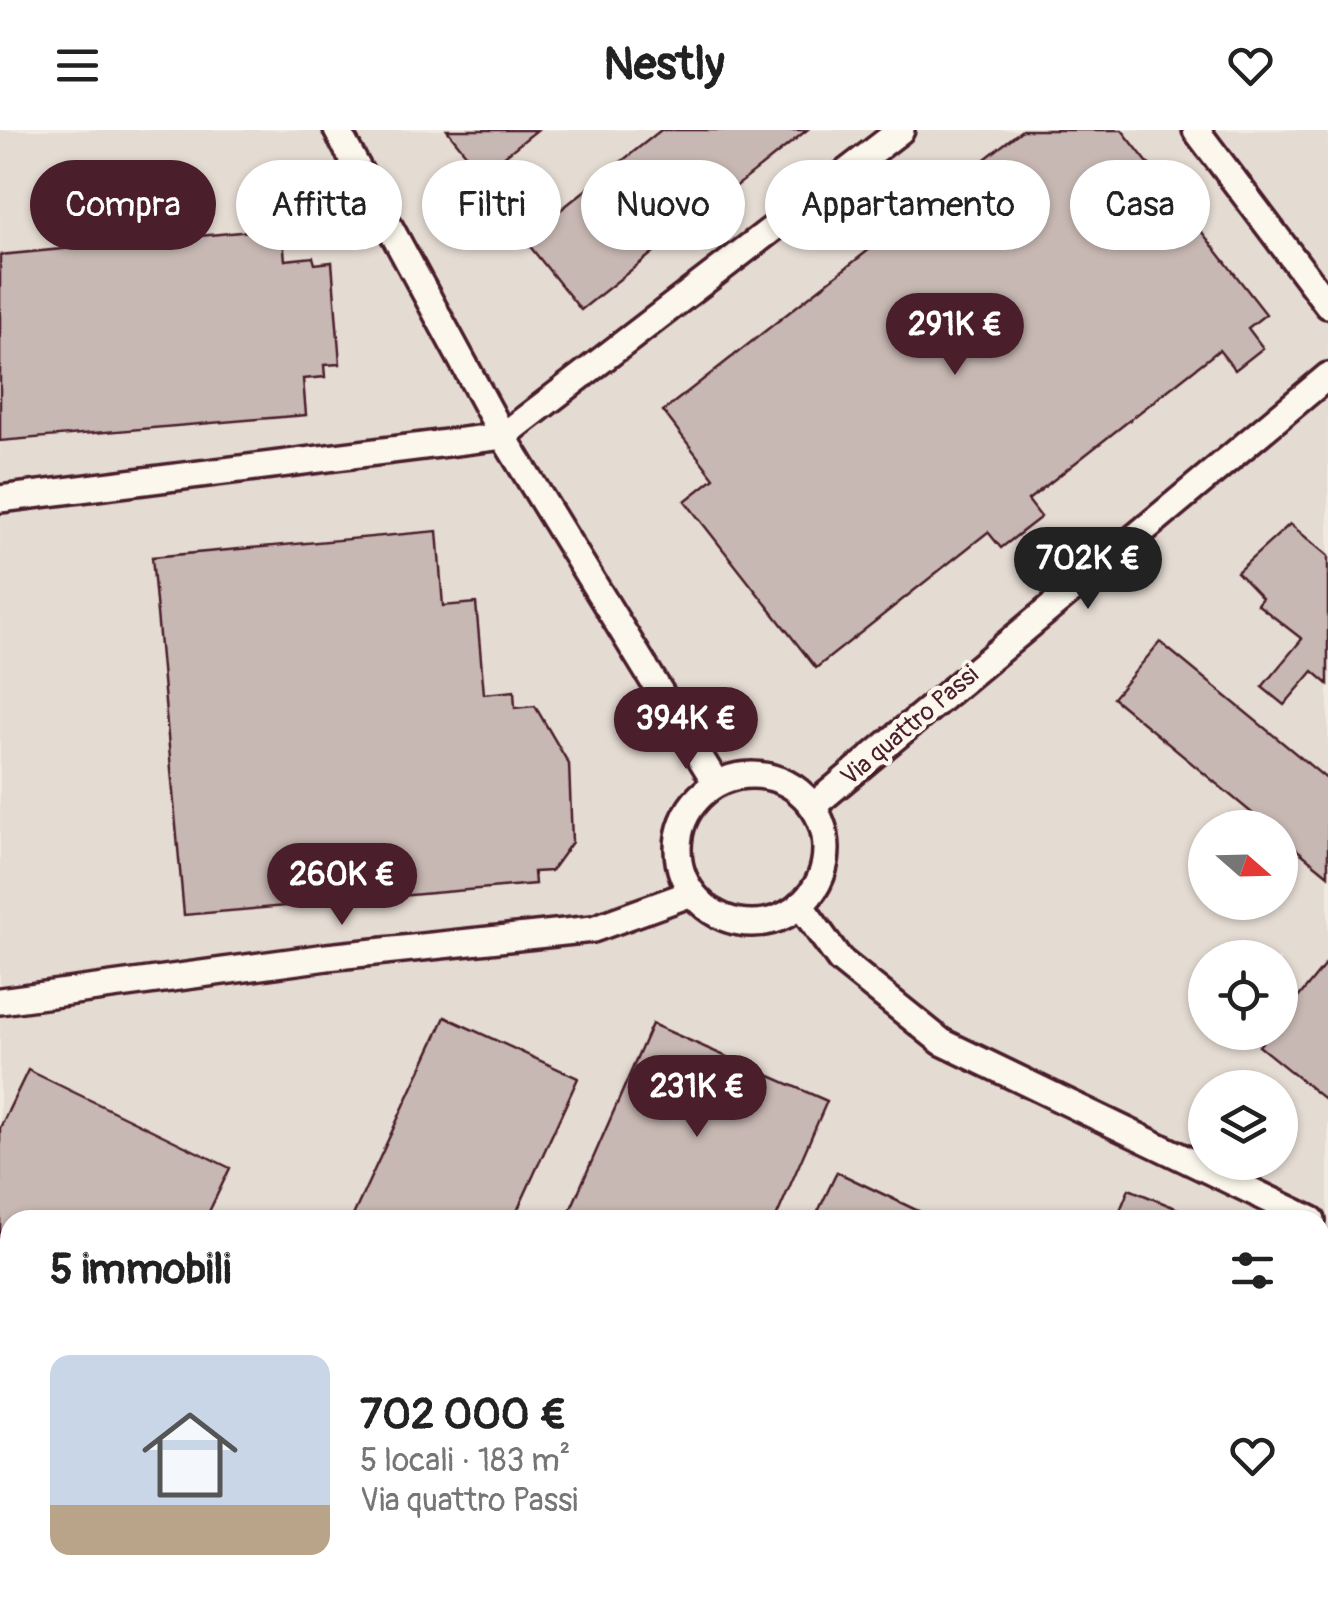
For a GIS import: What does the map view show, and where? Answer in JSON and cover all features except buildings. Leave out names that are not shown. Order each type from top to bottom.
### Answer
[{"type":"street","points":[[338,130],[503,436],[716,783]]},
{"type":"street","points":[[0,499],[503,436],[901,130]]},
{"type":"street","points":[[1196,130],[1328,305]]},
{"type":"street","name":"Via quattro Passi","points":[[813,806],[1328,376]]},
{"type":"street","points":[[758,774],[780,779],[813,806],[826,847],[824,869],[800,906],[779,918],[756,924],[732,921],[710,910],[692,894],[680,871],[677,846],[682,820],[696,799],[716,783],[758,774]]},
{"type":"street","points":[[0,1000],[327,957],[594,929],[692,894]]},
{"type":"street","points":[[800,906],[840,960],[942,1042],[1291,1210]]},
{"type":"shaded area","points":[[0,130],[1328,130],[1328,1210],[0,1210]]}]
